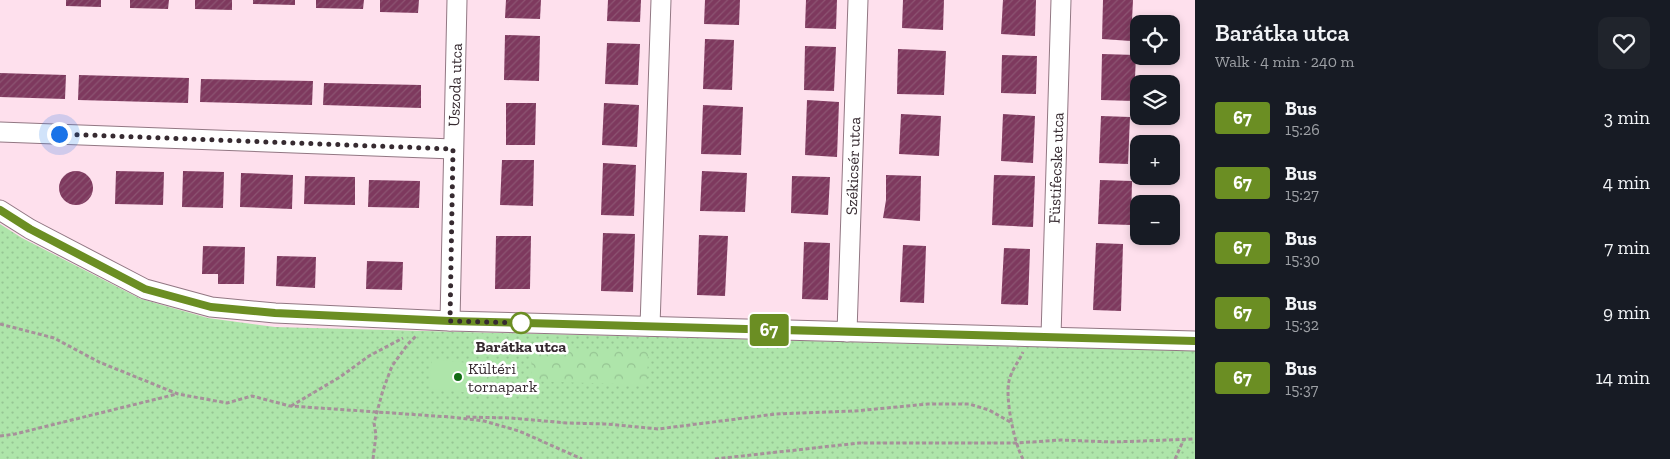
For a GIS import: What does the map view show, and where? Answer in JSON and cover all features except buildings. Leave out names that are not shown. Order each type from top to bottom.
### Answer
[{"type":"street","name":"Uszoda utca","points":[[442,320],[453,149],[457,0]]},
{"type":"street","points":[[650,326],[660,0]]},
{"type":"street","name":"Székicsér utca","points":[[847,332],[858,0]]},
{"type":"street","name":"Füstifecske utca","points":[[1044,336],[1061,0]]},
{"type":"street","points":[[0,132],[453,149]]},
{"type":"street","points":[[0,210],[30,229],[145,289],[211,307],[275,313],[442,320],[1195,341]]},
{"type":"path","points":[[290,406],[340,377],[369,356],[442,320]]},
{"type":"path","points":[[373,459],[376,435],[374,423],[392,366],[408,344],[442,320]]},
{"type":"path","points":[[0,324],[54,338],[99,362],[178,394],[227,402],[252,396],[290,406],[484,421],[519,431],[582,459]]},
{"type":"path","points":[[1022,459],[1012,423],[1009,404],[1009,381],[1024,352],[1044,336]]},
{"type":"path","points":[[0,436],[178,394]]},
{"type":"path","points":[[450,417],[511,418],[658,429],[776,414],[855,411],[928,404],[968,404],[989,410],[1012,423]]},
{"type":"path","points":[[1175,459],[1184,439]]},
{"type":"path","points":[[715,459],[859,443],[1016,443],[1061,440],[1113,442],[1195,439]]},
{"type":"green space","points":[[0,224],[22,238],[141,299],[208,318],[275,327],[1195,351],[1195,459],[0,459]]},
{"type":"green space","points":[[532,347],[648,351],[647,385],[531,381]]},
{"type":"green space","name":"Kültéri tornapark","points":[[432,359],[488,365],[485,394],[429,389]]},
{"type":"bus line","name":"67","points":[[0,210],[30,229],[145,289],[211,307],[275,313],[450,321],[1195,341]]},
{"type":"place","name":"Barátka utca","points":[[521,323]]},
{"type":"place","name":"Kültéri tornapark","points":[[458,377]]},
{"type":"route","points":[[59,134],[453,149],[450,321],[521,323]]}]
